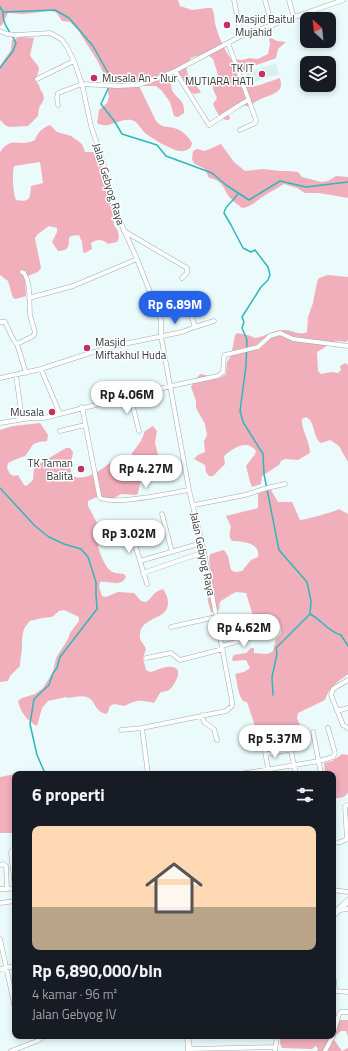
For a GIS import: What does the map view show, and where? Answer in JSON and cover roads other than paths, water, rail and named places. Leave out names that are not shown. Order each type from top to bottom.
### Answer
[{"type":"main road","points":[[336,913],[348,901]]},
{"type":"main road","points":[[188,1039],[189,1050]]},
{"type":"street","points":[[234,0],[241,36]]},
{"type":"street","points":[[265,0],[272,26]]},
{"type":"street","points":[[289,0],[294,18]]},
{"type":"street","points":[[58,105],[58,93],[82,84],[118,86],[138,85],[175,71],[241,36],[343,0]]},
{"type":"street","name":"Jalan Gebyog Raya","points":[[0,31],[7,34],[16,35],[53,34],[64,42],[74,61],[82,84],[91,126],[105,168],[115,210],[137,259],[161,320],[161,336],[189,490],[194,505],[223,648],[232,706],[226,710],[142,728],[121,730]]},
{"type":"street","points":[[228,43],[256,122],[240,130]]},
{"type":"street","points":[[37,79],[74,61]]},
{"type":"street","points":[[175,71],[209,125],[248,100]]},
{"type":"street","points":[[124,231],[187,268],[188,271],[182,278]]},
{"type":"street","points":[[29,298],[73,286],[137,259]]},
{"type":"street","points":[[17,344],[35,334],[31,317],[26,276],[22,272]]},
{"type":"street","points":[[191,315],[195,327]]},
{"type":"street","points":[[0,378],[41,369],[124,344],[182,332],[214,321]]},
{"type":"street","points":[[3,323],[17,344],[26,373]]},
{"type":"street","points":[[0,424],[44,418],[130,395],[221,374],[223,372],[225,355],[258,347],[270,336],[280,333],[293,339],[348,346]]},
{"type":"street","points":[[41,369],[60,414]]},
{"type":"street","points":[[16,375],[22,420]]},
{"type":"street","points":[[130,395],[139,431]]},
{"type":"street","points":[[82,407],[100,498],[106,500],[118,500],[189,490]]},
{"type":"street","points":[[60,431],[85,425]]},
{"type":"street","points":[[194,505],[245,495],[285,484]]},
{"type":"street","points":[[162,514],[172,552]]},
{"type":"street","points":[[117,534],[127,535],[131,538],[142,561],[143,573],[147,584]]},
{"type":"street","points":[[142,561],[202,543]]},
{"type":"street","points":[[143,573],[204,552]]},
{"type":"street","points":[[171,627],[216,617]]},
{"type":"street","points":[[146,658],[171,653],[180,660],[223,648],[250,637],[262,634]]},
{"type":"street","points":[[348,680],[337,686],[331,692],[331,696],[343,725],[348,728]]},
{"type":"street","points":[[337,711],[348,708]]},
{"type":"street","points":[[202,715],[204,722],[214,729],[217,740]]},
{"type":"street","points":[[142,728],[148,771]]},
{"type":"street","points":[[257,771],[319,761],[333,757],[335,753],[328,728]]},
{"type":"street","points":[[313,732],[321,771]]},
{"type":"street","points":[[264,746],[269,769]]},
{"type":"street","points":[[266,754],[291,750],[295,771]]},
{"type":"street","points":[[336,843],[347,839],[345,806],[348,805]]},
{"type":"street","points":[[12,852],[12,862]]},
{"type":"street","points":[[0,865],[5,865],[7,868],[7,888]]},
{"type":"street","points":[[0,889],[12,888]]},
{"type":"street","points":[[336,890],[348,892]]},
{"type":"street","points":[[0,903],[12,901]]},
{"type":"street","points":[[340,910],[348,909]]},
{"type":"street","points":[[0,939],[12,995]]},
{"type":"street","points":[[0,970],[12,967]]},
{"type":"street","points":[[336,991],[348,992]]},
{"type":"street","points":[[336,1025],[339,1014],[348,1012]]},
{"type":"street","points":[[11,1051],[41,1039]]},
{"type":"street","points":[[189,1050],[275,1049],[277,1039]]},
{"type":"street","points":[[325,1051],[331,1039]]},
{"type":"waterway","points":[[0,7],[3,12],[55,10],[69,18],[93,46],[112,80],[101,104],[122,134],[157,145],[166,156],[212,173],[226,185],[249,200],[280,181],[306,187],[348,182]]},
{"type":"waterway","points":[[0,68],[13,51],[16,43],[5,25],[3,12]]},
{"type":"waterway","points":[[238,193],[226,207],[224,213],[243,248],[251,252],[255,250],[268,267],[270,275],[242,317],[244,322],[242,328],[247,340],[246,366],[240,411],[243,422],[263,454],[264,474],[279,550],[307,582],[311,601],[310,614],[276,648],[277,654],[272,677],[273,695]]},
{"type":"waterway","points":[[0,488],[35,526],[49,537],[64,544],[81,549],[88,557],[96,582],[97,609],[60,657],[57,668],[53,673],[49,685],[34,699],[30,724],[37,755],[44,771]]},
{"type":"waterway","points":[[310,614],[332,631],[341,635],[348,646]]},
{"type":"place","name":"Masjid Baitul Mujahid","points":[[227,25]]},
{"type":"place","name":"TK IT MUTIARA HATI","points":[[262,74]]},
{"type":"place","name":"Musala An - Nur","points":[[94,78]]},
{"type":"place","name":"Masjid Miftakhul Huda","points":[[87,348]]},
{"type":"place","name":"Musala","points":[[52,412]]},
{"type":"place","name":"TK Taman Balita","points":[[81,469]]}]
